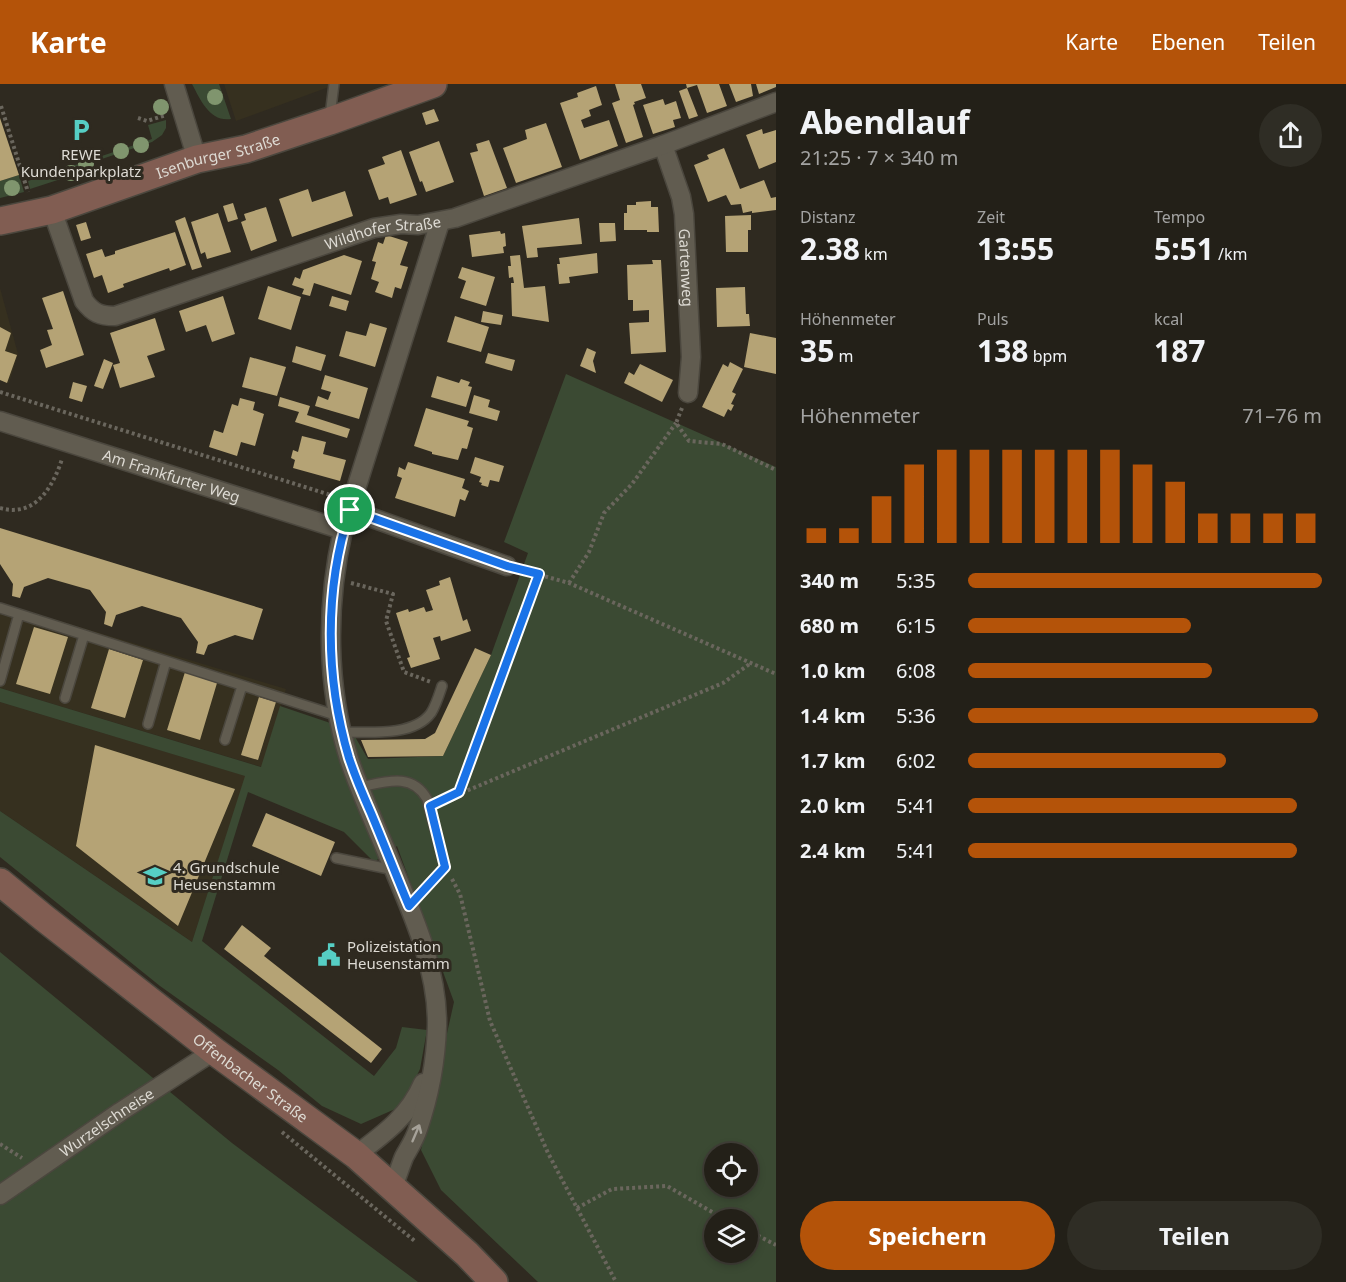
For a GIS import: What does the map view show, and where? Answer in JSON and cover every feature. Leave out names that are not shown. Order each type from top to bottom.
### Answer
[{"type":"main road","name":"Isenburger Straße","points":[[0,221],[52,210],[198,159],[246,148],[330,122],[433,84]]},
{"type":"main road","name":"Offenbacher Straße","points":[[0,882],[214,1051],[356,1155],[494,1282]]},
{"type":"street","points":[[174,84],[198,159]]},
{"type":"street","name":"Wildhofer Straße","points":[[52,210],[84,301],[91,311],[104,316],[115,316],[374,228],[386,225],[440,222],[663,145],[776,102]]},
{"type":"street","name":"Gartenweg","points":[[663,145],[681,196],[684,214],[691,357],[688,393]]},
{"type":"street","points":[[393,1187],[418,1130],[433,1062],[437,1026],[434,988],[429,964],[409,906],[360,786],[340,724],[331,638],[334,579],[344,530],[440,222]]},
{"type":"street","name":"Am Frankfurter Weg","points":[[0,421],[344,530]]},
{"type":"street","points":[[351,506],[507,566]]},
{"type":"street","name":"Wurzelschneise","points":[[0,1195],[120,1112],[214,1051]]},
{"type":"street","points":[[356,1155],[389,1131],[407,1112],[421,1089],[433,1062]]},
{"type":"lane","points":[[330,122],[334,84]]},
{"type":"lane","points":[[0,608],[242,686],[340,724],[384,733],[415,725],[431,712],[442,686]]},
{"type":"lane","points":[[0,681],[20,614]]},
{"type":"lane","points":[[65,698],[84,635]]},
{"type":"lane","points":[[148,724],[166,661]]},
{"type":"lane","points":[[225,740],[242,686]]},
{"type":"lane","points":[[360,786],[405,781],[415,784],[422,790],[430,806],[445,867],[409,906]]},
{"type":"lane","points":[[336,858],[394,870]]},
{"type":"path","points":[[1,106],[28,193]]},
{"type":"path","points":[[138,118],[147,121],[169,114]]},
{"type":"path","points":[[0,392],[351,506]]},
{"type":"path","points":[[569,583],[589,552],[603,513],[632,483],[676,423],[688,393]]},
{"type":"path","points":[[676,423],[690,441],[722,444],[776,470]]},
{"type":"path","points":[[0,508],[7,510],[26,507],[44,495],[50,489],[58,472],[69,441]]},
{"type":"path","points":[[507,566],[569,583],[776,674]]},
{"type":"path","points":[[459,792],[539,574]]},
{"type":"path","points":[[334,579],[393,594],[386,621],[404,672],[442,686]]},
{"type":"path","points":[[430,806],[723,683],[751,663]]},
{"type":"path","points":[[445,867],[460,894],[490,1021],[548,1153],[616,1282]]},
{"type":"path","points":[[0,1144],[38,1169]]},
{"type":"path","points":[[577,1208],[612,1189],[667,1186],[707,1209]]},
{"type":"path","points":[[758,1236],[776,1245]]},
{"type":"shaded area","points":[[224,84],[337,84],[236,121]]},
{"type":"shaded area","points":[[0,288],[18,354],[9,383],[0,380]]},
{"type":"shaded area","points":[[0,603],[286,689],[262,767],[0,688]]},
{"type":"shaded area","name":"4. Grundschule Heusenstamm","points":[[0,702],[246,776],[192,942],[0,811]]},
{"type":"green space","points":[[192,84],[219,84],[231,119],[212,114]]},
{"type":"green space","points":[[166,120],[166,128],[162,135],[152,142],[99,160],[70,176],[30,189],[28,181],[152,139],[148,125]]},
{"type":"green space","points":[[19,175],[24,192],[0,198],[0,181]]},
{"type":"green space","points":[[566,374],[776,467],[776,1282],[538,1282],[441,1190],[421,1150],[454,1002],[397,846],[374,862],[344,832],[248,792],[202,941],[374,1076],[396,1048],[402,1027],[427,1030],[420,1069],[402,1106],[361,1124],[322,1106],[278,1070],[160,986],[0,857],[0,811],[192,942],[245,776],[0,702],[0,688],[261,767],[280,706],[351,730],[368,759],[443,756],[491,655],[528,553],[504,542]]},
{"type":"green space","points":[[0,952],[232,1143],[418,1282],[0,1282]]},
{"type":"building","points":[[615,84],[641,84],[646,98],[634,102],[633,105],[643,137],[626,143],[612,103],[620,100]]},
{"type":"building","points":[[686,84],[719,84],[727,106],[707,113],[697,85],[687,88]]},
{"type":"building","points":[[729,84],[751,84],[753,96],[736,102]]},
{"type":"building","points":[[756,84],[776,84],[776,87],[759,94]]},
{"type":"building","points":[[596,86],[602,105],[589,110],[591,116],[581,120],[584,128],[609,120],[618,146],[580,160],[560,103],[578,97],[577,93]]},
{"type":"building","points":[[687,88],[698,116],[689,119],[679,91]]},
{"type":"building","points":[[663,99],[665,105],[676,101],[681,118],[673,120],[675,127],[653,134],[643,105]]},
{"type":"building","points":[[434,109],[439,121],[426,125],[422,113]]},
{"type":"building","points":[[0,118],[19,175],[0,181]]},
{"type":"building","points":[[546,123],[562,167],[516,183],[503,148],[527,139],[525,130]]},
{"type":"building","points":[[762,129],[763,134],[776,130],[776,162],[759,169],[746,135]]},
{"type":"building","points":[[489,140],[507,188],[484,196],[470,153],[478,151],[476,144]]},
{"type":"building","points":[[439,141],[454,182],[426,192],[409,152]]},
{"type":"building","points":[[724,148],[740,189],[764,180],[771,198],[776,197],[776,210],[743,213],[741,204],[731,205],[726,195],[708,202],[694,165],[709,159],[707,155]]},
{"type":"building","points":[[401,150],[417,195],[390,204],[388,197],[379,200],[368,170],[385,164],[382,157]]},
{"type":"building","points":[[308,189],[312,202],[345,191],[353,216],[292,237],[279,199]]},
{"type":"building","points":[[651,201],[651,207],[658,207],[659,232],[624,230],[624,213],[627,213],[627,205]]},
{"type":"building","points":[[233,203],[238,219],[228,222],[223,206]]},
{"type":"building","points":[[266,207],[277,241],[251,251],[241,222],[246,220],[244,214]]},
{"type":"building","points":[[218,213],[231,252],[207,259],[205,252],[201,254],[191,222]]},
{"type":"building","points":[[751,215],[748,252],[726,252],[725,216]]},
{"type":"building","points":[[185,217],[202,267],[192,270],[175,221]]},
{"type":"building","points":[[579,218],[582,244],[537,248],[538,257],[527,258],[522,226]]},
{"type":"building","points":[[86,222],[91,238],[81,241],[76,225]]},
{"type":"building","points":[[599,223],[615,223],[616,241],[600,242]]},
{"type":"building","points":[[500,231],[501,234],[505,233],[504,253],[472,257],[469,235]]},
{"type":"building","points":[[175,232],[186,265],[170,271],[169,268],[123,284],[124,287],[108,293],[102,275],[94,278],[86,254],[102,249],[105,257],[115,254],[115,251]]},
{"type":"building","points":[[386,235],[408,242],[400,265],[408,267],[401,289],[395,287],[392,298],[375,292],[379,282],[371,279],[376,262],[372,261],[378,242],[383,244]]},
{"type":"building","points":[[597,253],[598,273],[569,277],[570,283],[559,284],[557,264],[560,264],[559,258]]},
{"type":"building","points":[[344,255],[362,261],[351,295],[314,283],[310,296],[302,294],[304,289],[292,285],[295,277],[300,279],[303,270]]},
{"type":"building","points":[[520,255],[524,288],[545,286],[549,322],[512,316],[511,283],[514,283],[513,277],[509,278],[508,266],[511,266],[510,256]]},
{"type":"building","points":[[652,260],[661,260],[666,352],[631,354],[629,323],[649,322],[649,310],[633,311],[633,300],[628,300],[627,265],[653,264]]},
{"type":"building","points":[[462,267],[495,277],[486,306],[460,298],[466,281],[458,278]]},
{"type":"building","points":[[268,286],[301,297],[291,330],[258,319]]},
{"type":"building","points":[[745,287],[746,314],[749,314],[750,326],[717,327],[716,288]]},
{"type":"building","points":[[63,291],[84,355],[46,368],[40,350],[52,345],[47,330],[53,329],[42,298]]},
{"type":"building","points":[[223,296],[235,334],[212,342],[206,325],[186,332],[179,311]]},
{"type":"building","points":[[332,296],[349,301],[346,311],[329,306]]},
{"type":"building","points":[[483,311],[503,315],[501,325],[481,322]]},
{"type":"building","points":[[455,316],[489,327],[481,352],[447,342]]},
{"type":"building","points":[[155,318],[165,350],[147,356],[155,377],[120,388],[113,365],[120,363],[110,333]]},
{"type":"building","points":[[370,323],[387,328],[375,367],[339,356],[346,331],[366,336]]},
{"type":"building","points":[[0,327],[11,333],[5,351],[17,355],[7,383],[0,380]]},
{"type":"building","points":[[750,333],[776,338],[776,374],[744,367]]},
{"type":"building","points":[[296,346],[326,355],[321,371],[292,362]]},
{"type":"building","points":[[587,348],[596,352],[593,361],[596,373],[580,366]]},
{"type":"building","points":[[488,353],[515,360],[512,371],[485,363]]},
{"type":"building","points":[[250,357],[286,367],[277,396],[242,387]]},
{"type":"building","points":[[104,359],[113,363],[103,389],[94,386]]},
{"type":"building","points":[[730,362],[743,369],[732,392],[736,394],[731,404],[734,405],[731,411],[728,409],[724,417],[702,407],[723,364],[728,367]]},
{"type":"building","points":[[640,364],[673,380],[662,402],[624,383],[629,372],[634,375]]},
{"type":"building","points":[[325,375],[368,388],[359,419],[315,406],[318,396],[328,400],[331,392],[321,389]]},
{"type":"building","points":[[437,376],[459,383],[461,379],[470,382],[468,386],[472,387],[466,407],[431,397]]},
{"type":"building","points":[[73,382],[87,386],[82,402],[69,398]]},
{"type":"building","points":[[474,395],[490,400],[488,407],[500,411],[497,421],[469,413]]},
{"type":"building","points":[[280,397],[310,406],[307,415],[350,429],[347,438],[295,422],[299,412],[278,406]]},
{"type":"building","points":[[240,398],[255,402],[253,410],[264,414],[255,446],[241,442],[237,456],[209,447],[214,430],[223,433],[232,404],[238,406]]},
{"type":"building","points":[[426,408],[469,421],[467,426],[473,428],[467,449],[462,448],[458,460],[432,454],[432,452],[414,446]]},
{"type":"building","points":[[302,436],[326,442],[323,454],[346,460],[340,481],[293,468],[295,460],[291,458],[293,450],[298,452]]},
{"type":"building","points":[[475,457],[504,466],[499,482],[490,480],[488,487],[481,485],[482,483],[479,482],[481,477],[470,473]]},
{"type":"building","points":[[408,462],[465,479],[462,488],[469,491],[465,501],[460,499],[455,517],[395,498],[402,478],[397,476],[399,467],[405,470]]},
{"type":"building","points":[[0,528],[263,609],[253,640],[235,635],[208,645],[204,655],[196,653],[198,642],[181,618],[142,606],[116,615],[112,627],[104,624],[106,612],[90,590],[48,578],[24,587],[20,598],[12,596],[13,584],[0,564]]},
{"type":"building","points":[[450,577],[463,621],[467,619],[471,631],[441,641],[440,636],[433,638],[440,659],[411,668],[407,658],[410,657],[396,613],[424,607],[426,612],[433,610],[426,590],[440,585],[439,581]]},
{"type":"building","points":[[34,627],[68,637],[50,694],[16,684]]},
{"type":"building","points":[[475,648],[491,655],[443,756],[368,757],[361,740],[425,739],[435,733]]},
{"type":"building","points":[[109,649],[143,660],[125,718],[91,708]]},
{"type":"building","points":[[185,672],[217,683],[200,740],[167,730]]},
{"type":"building","points":[[259,697],[276,702],[258,760],[241,755]]},
{"type":"building","points":[[95,745],[235,789],[178,926],[76,846]]},
{"type":"building","points":[[266,813],[335,842],[321,876],[252,846]]},
{"type":"building","points":[[242,925],[271,948],[264,956],[382,1049],[371,1063],[224,949]]},
{"type":"place","name":"REWE Kundenparkplatz","points":[[81,130]]},
{"type":"place","name":"4. Grundschule Heusenstamm","points":[[155,876]]},
{"type":"place","name":"Polizeistation Heusenstamm","points":[[329,955]]},
{"type":"route","points":[[350,510],[507,566],[539,574],[459,792],[430,806],[445,867],[409,906],[350,760],[338,716],[332,667],[331,611],[337,558],[350,510]]}]
